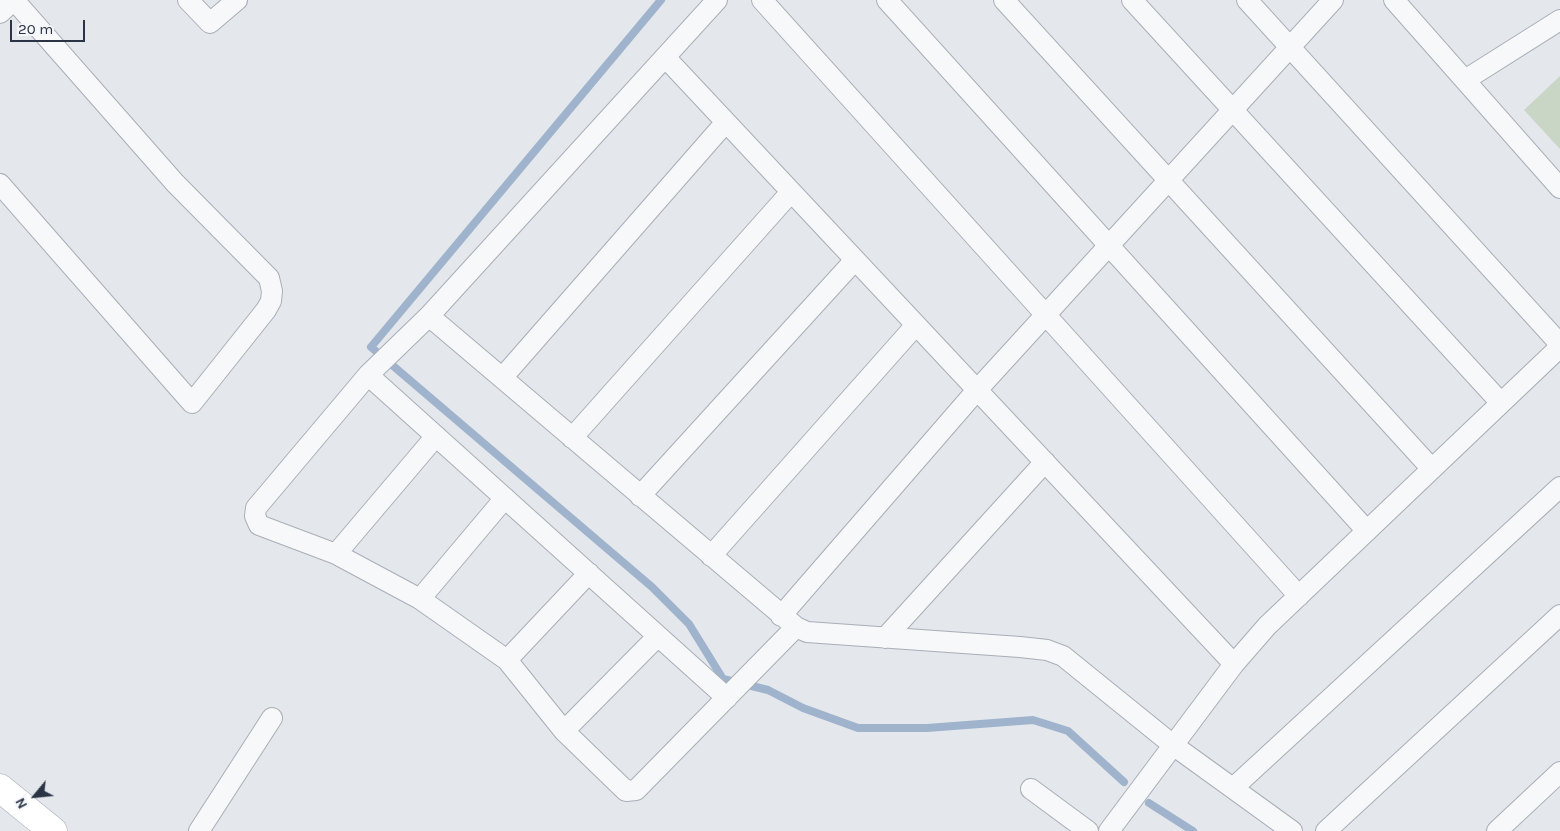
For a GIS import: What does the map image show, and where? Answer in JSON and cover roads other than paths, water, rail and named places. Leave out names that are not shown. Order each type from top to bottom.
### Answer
[{"type":"main road","points":[[0,788],[53,831]]},
{"type":"street","points":[[0,13],[14,0],[175,183],[268,278],[272,291],[271,301],[266,310],[192,403],[0,184]]},
{"type":"street","points":[[188,0],[210,23],[237,0]]},
{"type":"street","points":[[716,0],[429,316],[368,375],[256,508],[255,516],[259,525],[336,554],[420,599],[507,660],[564,731],[626,791],[636,790],[727,698],[977,390],[1333,0]]},
{"type":"street","points":[[762,0],[1299,596]]},
{"type":"street","points":[[887,0],[1367,531]]},
{"type":"street","points":[[1004,0],[1432,469]]},
{"type":"street","points":[[1132,0],[1501,403]]},
{"type":"street","points":[[1109,831],[1234,664],[1267,626],[1559,350],[1247,0]]},
{"type":"street","points":[[1394,0],[1560,188]]},
{"type":"street","points":[[1466,80],[1560,20]]},
{"type":"street","points":[[665,57],[1234,664]]},
{"type":"street","points":[[502,378],[726,122]]},
{"type":"street","points":[[572,438],[792,192]]},
{"type":"street","points":[[640,496],[855,260]]},
{"type":"street","points":[[429,316],[788,621],[807,632],[1020,647],[1047,650],[1063,656],[1173,745],[1292,831]]},
{"type":"street","points":[[711,556],[916,325]]},
{"type":"street","points":[[368,375],[727,698]]},
{"type":"street","points":[[336,554],[436,436]]},
{"type":"street","points":[[885,638],[1045,462]]},
{"type":"street","points":[[1233,788],[1560,487]]},
{"type":"street","points":[[420,599],[505,498]]},
{"type":"street","points":[[507,660],[588,573]]},
{"type":"street","points":[[1326,831],[1560,615]]},
{"type":"street","points":[[564,731],[658,636]]},
{"type":"street","points":[[199,831],[272,718]]},
{"type":"street","points":[[1497,831],[1560,772]]},
{"type":"street","points":[[1031,789],[1088,831]]},
{"type":"waterway","points":[[661,0],[371,347],[652,587],[689,624],[723,679],[768,690],[803,708],[858,728],[927,728],[1033,720],[1068,731],[1124,782]]},
{"type":"waterway","points":[[1149,803],[1193,831]]}]
